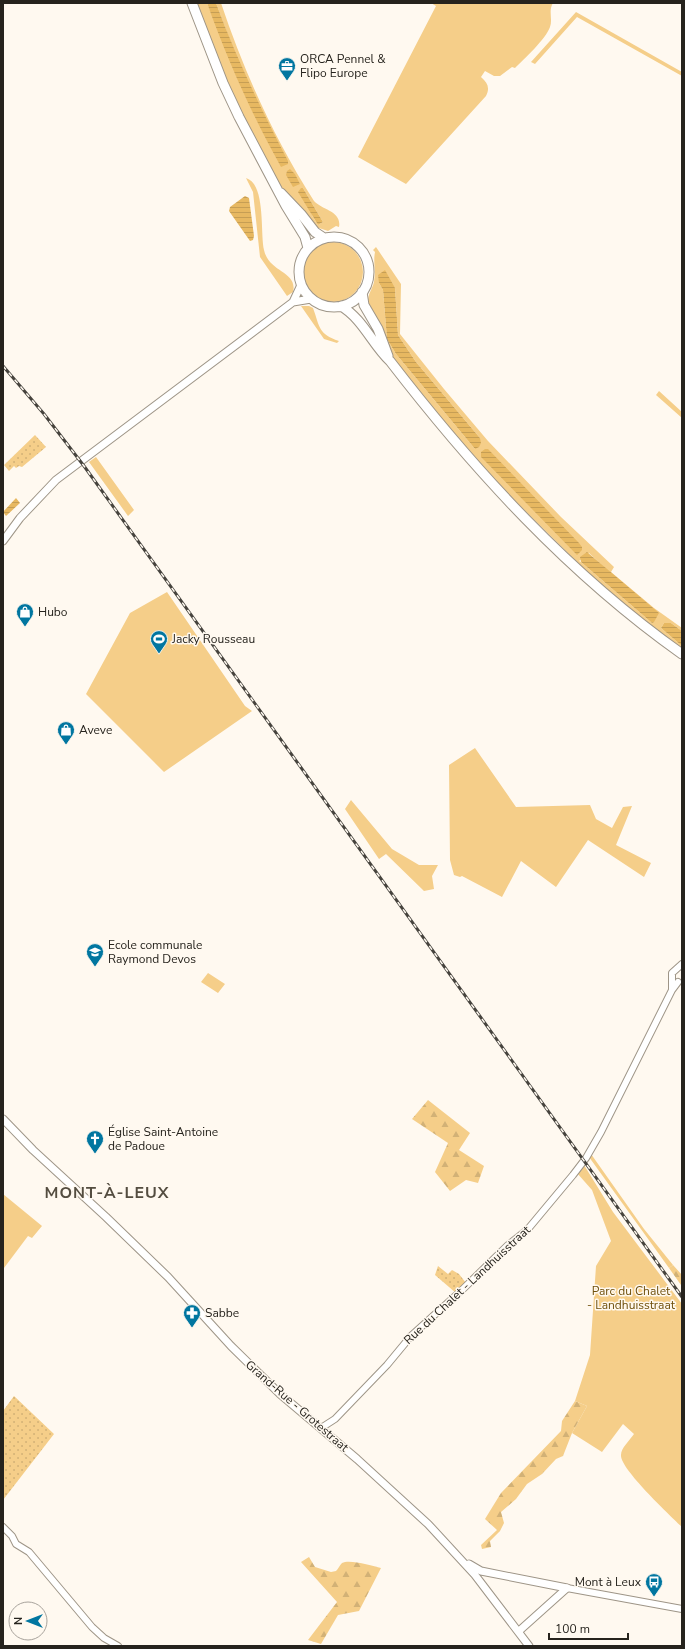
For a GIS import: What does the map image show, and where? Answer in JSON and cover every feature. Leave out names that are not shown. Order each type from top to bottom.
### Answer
[{"type":"highway","points":[[192,3],[223,83],[275,187],[305,238],[308,248]]},
{"type":"highway","points":[[275,187],[301,214],[315,232],[324,238]]},
{"type":"highway","points":[[335,236],[356,245],[362,251],[366,259],[368,278],[362,292],[351,302],[341,306],[325,306],[311,299],[301,285],[299,268],[301,258],[308,248],[315,242],[324,238],[335,236]]},
{"type":"highway","points":[[362,292],[364,305],[378,330],[390,361]]},
{"type":"highway","points":[[341,306],[358,319],[383,354],[471,459],[529,521],[626,611],[682,654]]},
{"type":"main road","points":[[293,302],[301,285]]},
{"type":"main road","points":[[3,541],[20,518],[56,480],[293,302],[311,299]]},
{"type":"main road","name":"Grand-Rue - Grotestraat","points":[[3,1119],[33,1150],[104,1215],[168,1277],[241,1357],[286,1400],[321,1428],[424,1519],[461,1559]]},
{"type":"main road","points":[[461,1559],[481,1571],[567,1588]]},
{"type":"main road","points":[[461,1559],[519,1631],[529,1646]]},
{"type":"main road","points":[[519,1631],[567,1588]]},
{"type":"street","points":[[677,980],[671,975],[679,971],[682,964]]},
{"type":"street","name":"Rue du Chalet - Landhuisstraat","points":[[321,1428],[335,1419],[387,1365],[414,1333],[462,1290],[508,1245],[528,1229],[573,1175],[602,1132],[677,980]]},
{"type":"street","points":[[3,1527],[12,1536],[16,1544],[28,1552],[92,1627],[104,1638],[118,1646]]},
{"type":"street","points":[[567,1588],[682,1609]]},
{"type":"green space","points":[[197,3],[207,3],[237,77],[260,109],[237,59],[216,3],[221,3],[250,80],[286,154],[314,201],[335,214],[339,222],[339,227],[336,226],[328,231],[319,228],[317,230],[282,190],[255,141],[225,78]],"holes":[[[301,188],[303,188],[323,222],[318,225],[313,217]]]},
{"type":"green space","points":[[431,3],[553,3],[551,9],[550,27],[540,43],[515,68],[512,67],[500,76],[494,76],[485,71],[481,77],[488,86],[486,96],[406,184],[358,157],[436,6]]},
{"type":"green space","points":[[576,12],[682,72],[682,76],[577,17],[535,64],[531,62]]},
{"type":"green space","points":[[246,178],[252,182],[257,189],[261,210],[264,250],[267,258],[291,280],[293,285],[293,292],[287,296],[260,257],[253,192]]},
{"type":"green space","points":[[333,242],[350,247],[358,255],[363,272],[358,289],[350,297],[333,302],[316,297],[308,289],[303,272],[308,255],[316,247]]},
{"type":"green space","points":[[376,247],[401,284],[400,334],[488,441],[561,517],[614,567],[611,572],[654,608],[682,628],[682,631],[671,623],[664,623],[661,628],[682,646],[682,650],[627,607],[583,568],[500,486],[444,423],[389,353],[368,304],[368,298],[375,278],[375,252],[373,250]],"holes":[[[379,277],[395,288],[398,335],[416,362],[480,438],[475,449],[396,354],[387,339],[383,290],[379,283]],[[589,553],[658,613],[652,623],[579,561]]]},
{"type":"green space","points":[[301,306],[309,306],[313,308],[323,332],[327,336],[339,341],[337,343],[324,339]]},
{"type":"green space","points":[[659,391],[682,412],[682,418],[656,395]]},
{"type":"green space","points":[[35,435],[46,447],[22,467],[19,466],[16,468],[14,466],[9,471],[4,465]]},
{"type":"green space","points":[[96,457],[134,510],[128,516],[89,462]]},
{"type":"green space","name":"Jacky Rousseau","points":[[167,592],[245,706],[252,711],[164,772],[86,694],[130,613]]},
{"type":"green space","points":[[475,748],[516,807],[590,805],[596,819],[612,828],[623,807],[632,806],[616,845],[651,863],[644,877],[588,840],[556,887],[521,861],[502,897],[462,876],[460,877],[454,875],[450,860],[449,765]]},
{"type":"green space","points":[[351,800],[392,849],[419,865],[438,865],[432,876],[434,889],[424,891],[386,854],[379,859],[345,809]]},
{"type":"green space","points":[[208,973],[225,984],[218,993],[201,982]]},
{"type":"green space","points":[[428,1100],[470,1133],[459,1150],[484,1166],[478,1183],[466,1180],[450,1191],[435,1172],[448,1143],[412,1119]]},
{"type":"green space","points":[[591,1154],[644,1229],[673,1265],[669,1268],[589,1157]]},
{"type":"green space","name":"Parc du Chalet - Landhuisstraat","points":[[584,1165],[613,1212],[682,1304],[682,1527],[637,1481],[623,1462],[621,1452],[634,1434],[623,1424],[602,1452],[572,1433],[587,1406],[575,1401],[590,1355],[596,1266],[611,1241],[592,1190],[577,1173]]},
{"type":"green space","points":[[3,1194],[42,1226],[32,1238],[28,1236],[4,1268]]},
{"type":"green space","points":[[673,1265],[682,1275],[681,1285],[669,1268]]},
{"type":"green space","points":[[438,1266],[448,1274],[452,1270],[459,1274],[466,1283],[456,1293],[435,1275]]},
{"type":"green space","points":[[14,1396],[54,1434],[3,1500],[3,1411]]},
{"type":"green space","points":[[575,1401],[587,1406],[572,1433],[563,1456],[556,1459],[542,1474],[527,1484],[516,1499],[501,1512],[504,1523],[500,1531],[490,1541],[491,1547],[482,1549],[481,1545],[497,1530],[485,1519],[501,1493],[561,1431],[562,1421]]},
{"type":"green space","points":[[309,1557],[315,1567],[331,1572],[336,1571],[342,1563],[346,1562],[361,1563],[381,1568],[359,1611],[338,1615],[321,1644],[308,1640],[337,1602],[301,1562]]},
{"type":"shaded area","points":[[207,3],[216,3],[240,63],[288,161],[288,164],[281,167],[260,127],[223,45]]},
{"type":"shaded area","points":[[290,169],[295,174],[300,184],[293,187],[286,175],[287,171]]},
{"type":"shaded area","points":[[301,188],[303,188],[323,222],[318,225],[298,192]]},
{"type":"shaded area","points":[[245,196],[249,198],[254,236],[253,240],[250,241],[229,211],[230,207]]},
{"type":"shaded area","points":[[385,270],[395,288],[398,335],[416,362],[480,438],[481,443],[479,447],[475,449],[396,354],[387,339],[383,290],[379,283],[378,275]]},
{"type":"shaded area","points":[[488,449],[579,543],[582,550],[577,555],[481,457],[481,452]]},
{"type":"shaded area","points":[[16,498],[20,503],[6,516],[3,512]]},
{"type":"shaded area","points":[[587,552],[659,613],[654,622],[652,623],[581,562],[580,557]]},
{"type":"shaded area","points":[[664,623],[671,623],[682,631],[682,646],[661,628]]},
{"type":"railway","points":[[3,366],[44,414],[84,466],[682,1297]]},
{"type":"place","name":"ORCA Pennel & Flipo Europe","points":[[287,81]]},
{"type":"place","name":"Hubo","points":[[25,627]]},
{"type":"place","name":"Jacky Rousseau","points":[[159,654]]},
{"type":"place","name":"Aveve","points":[[66,745]]},
{"type":"place","name":"Ecole communale Raymond Devos","points":[[95,967]]},
{"type":"place","name":"Église Saint-Antoine de Padoue","points":[[95,1154]]},
{"type":"place","name":"Sabbe","points":[[192,1328]]},
{"type":"place","name":"Mont à Leux","points":[[654,1597]]},
{"type":"district","name":"MONT-À-LEUX","points":[[107,1192]]}]
